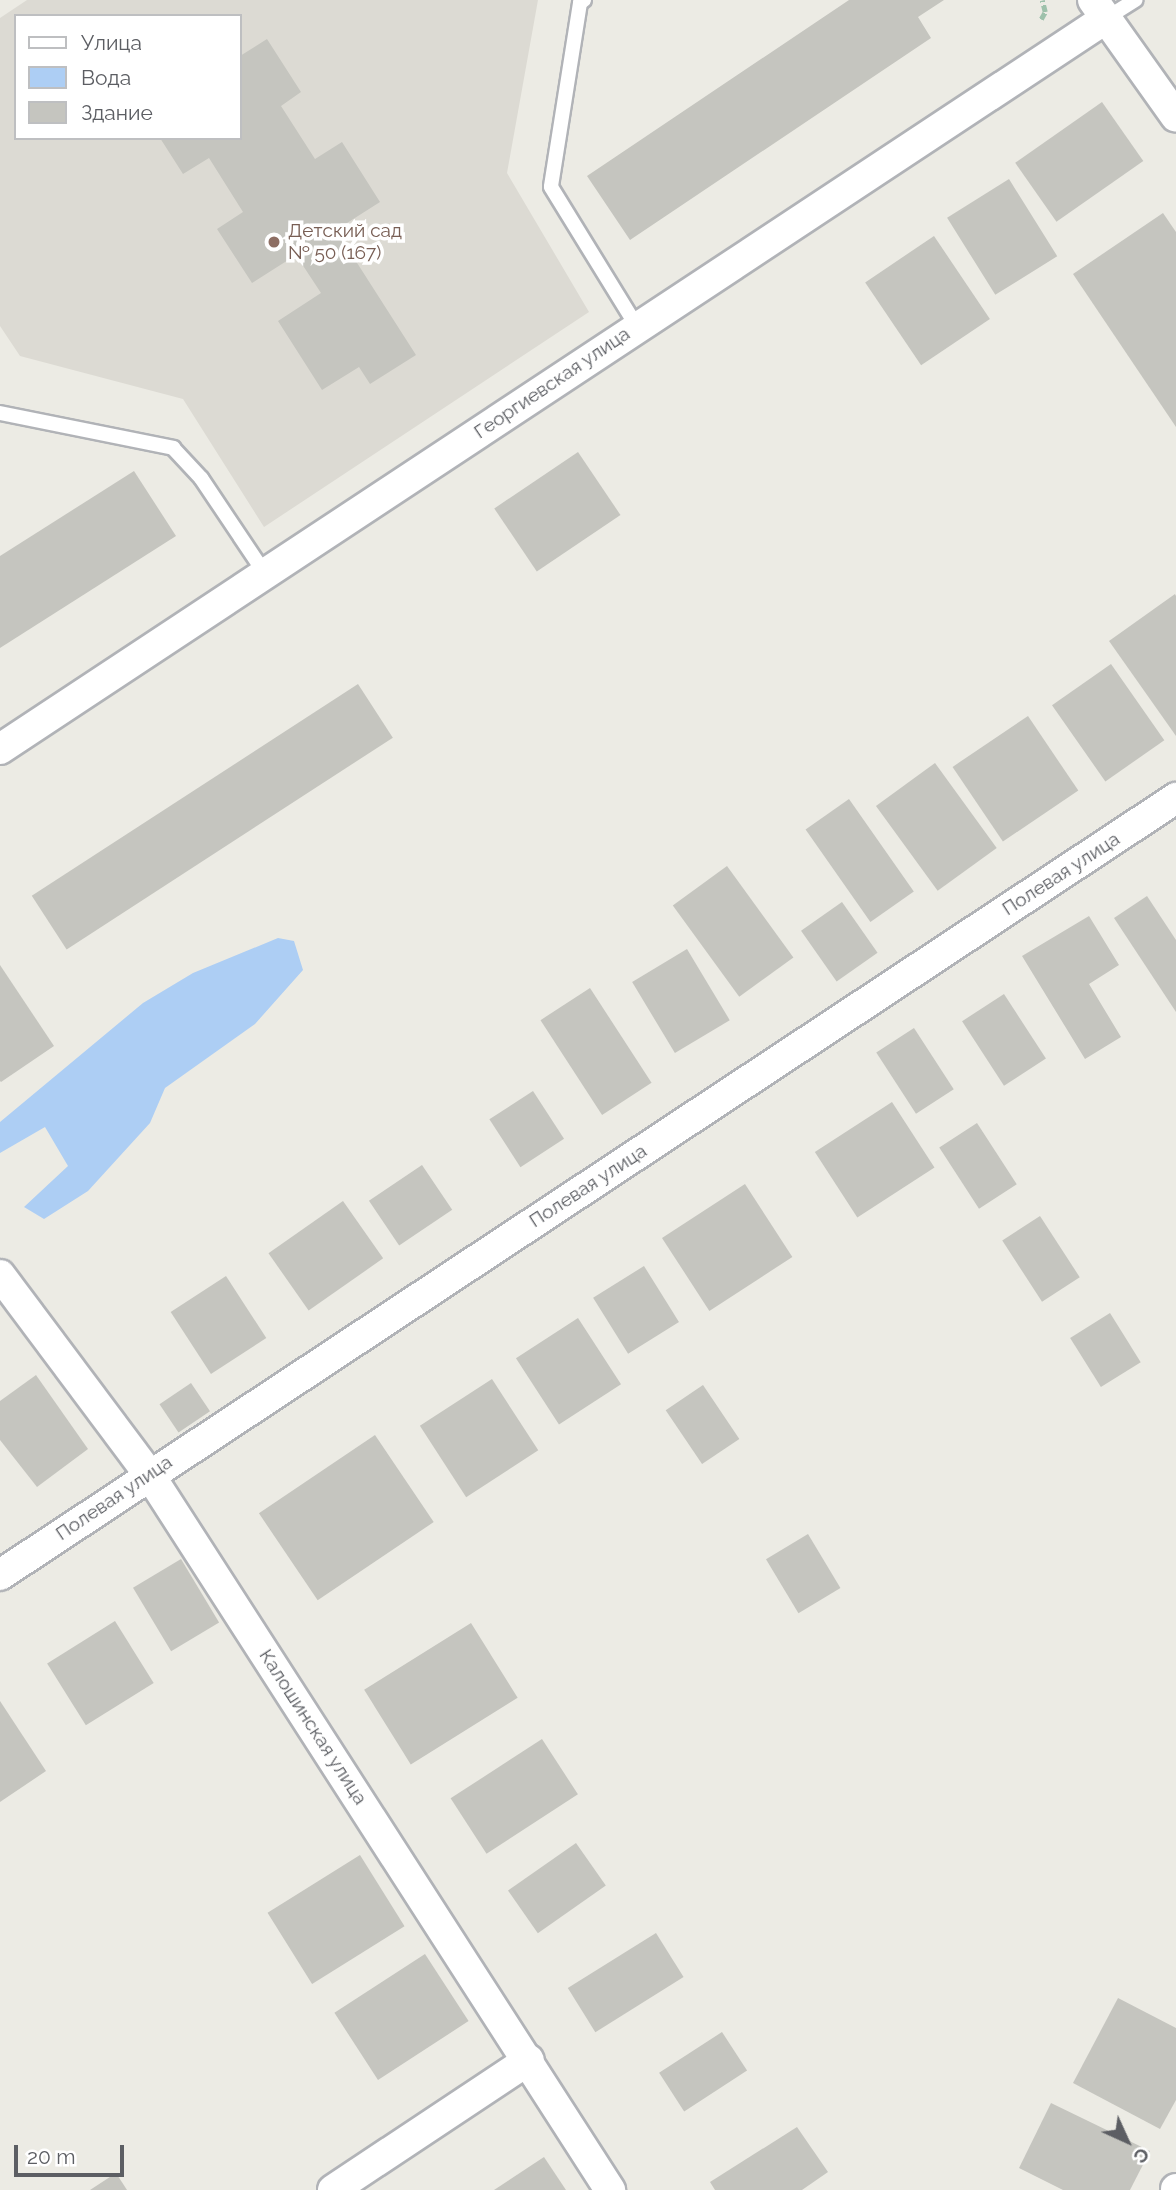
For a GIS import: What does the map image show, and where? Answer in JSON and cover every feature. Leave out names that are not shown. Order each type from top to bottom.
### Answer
[{"type":"street","name":"Георгиевская улица","points":[[0,749],[637,327],[1099,10]]},
{"type":"street","points":[[1099,10],[1176,117]]},
{"type":"street","name":"Полевая улица","points":[[0,1575],[149,1474],[1176,799]]},
{"type":"street","name":"Калошинская улица","points":[[0,1275],[149,1474],[529,2060],[610,2190]]},
{"type":"street","points":[[333,2190],[529,2060]]},
{"type":"lane","points":[[584,0],[580,3],[551,187],[637,327]]},
{"type":"lane","points":[[1099,10],[1135,0]]},
{"type":"lane","points":[[0,413],[173,448],[201,478],[265,575]]},
{"type":"shaded area","name":"Детский сад № 50 (167)","points":[[27,0],[538,0],[507,173],[589,312],[264,527],[183,399],[20,356],[0,326],[0,18]]},
{"type":"water","points":[[278,938],[294,941],[303,970],[255,1024],[165,1088],[150,1123],[88,1191],[44,1219],[24,1207],[68,1166],[45,1127],[0,1153],[0,1122],[143,1003],[193,973]]},
{"type":"building","points":[[849,0],[944,0],[918,17],[931,38],[630,240],[587,176]]},
{"type":"building","points":[[267,39],[301,92],[281,106],[315,159],[342,142],[380,202],[336,230],[416,355],[370,384],[359,367],[322,390],[278,321],[321,293],[296,255],[252,283],[217,229],[243,212],[209,158],[183,174],[161,140],[242,140],[242,55]]},
{"type":"building","points":[[1102,102],[1143,161],[1056,222],[1015,163]]},
{"type":"building","points":[[1009,179],[1057,256],[995,295],[947,218]]},
{"type":"building","points":[[1163,213],[1176,232],[1176,427],[1073,274]]},
{"type":"building","points":[[934,236],[990,319],[921,365],[865,282]]},
{"type":"building","points":[[578,452],[620,515],[537,571],[494,508]]},
{"type":"building","points":[[134,471],[176,536],[0,648],[0,556]]},
{"type":"building","points":[[1175,594],[1176,596],[1176,736],[1109,641]]},
{"type":"building","points":[[1111,664],[1164,740],[1105,781],[1052,705]]},
{"type":"building","points":[[358,684],[393,738],[67,950],[32,896]]},
{"type":"building","points":[[1028,716],[1078,791],[1003,841],[953,767]]},
{"type":"building","points":[[935,763],[997,848],[938,891],[876,806]]},
{"type":"building","points":[[849,799],[914,892],[870,922],[806,829]]},
{"type":"building","points":[[727,866],[793,957],[739,997],[673,905]]},
{"type":"building","points":[[1147,896],[1176,940],[1176,1012],[1114,918]]},
{"type":"building","points":[[842,902],[878,953],[837,981],[801,931]]},
{"type":"building","points":[[1089,916],[1119,965],[1089,984],[1121,1037],[1085,1059],[1022,956]]},
{"type":"building","points":[[687,949],[730,1020],[675,1053],[632,982]]},
{"type":"building","points":[[0,965],[54,1046],[1,1082],[0,1081]]},
{"type":"building","points":[[590,988],[652,1083],[602,1115],[541,1020]]},
{"type":"building","points":[[1004,994],[1046,1059],[1004,1086],[962,1021]]},
{"type":"building","points":[[914,1028],[954,1089],[916,1114],[876,1053]]},
{"type":"building","points":[[533,1091],[564,1139],[520,1167],[489,1119]]},
{"type":"building","points":[[892,1102],[934,1167],[857,1218],[815,1152]]},
{"type":"building","points":[[977,1123],[1017,1184],[979,1209],[939,1148]]},
{"type":"building","points":[[422,1165],[452,1210],[399,1246],[369,1201]]},
{"type":"building","points":[[745,1184],[792,1257],[709,1311],[662,1238]]},
{"type":"building","points":[[343,1201],[383,1258],[309,1311],[268,1253]]},
{"type":"building","points":[[1040,1216],[1080,1277],[1042,1302],[1002,1241]]},
{"type":"building","points":[[644,1266],[679,1322],[628,1354],[593,1298]]},
{"type":"building","points":[[226,1276],[266,1338],[211,1374],[171,1312]]},
{"type":"building","points":[[1110,1313],[1141,1362],[1101,1387],[1070,1338]]},
{"type":"building","points":[[578,1318],[621,1384],[559,1425],[516,1358]]},
{"type":"building","points":[[36,1375],[88,1449],[37,1487],[0,1440],[0,1401]]},
{"type":"building","points":[[492,1379],[538,1450],[466,1497],[420,1426]]},
{"type":"building","points":[[191,1383],[210,1411],[179,1432],[159,1404]]},
{"type":"building","points":[[703,1385],[739,1439],[702,1464],[666,1410]]},
{"type":"building","points":[[375,1435],[434,1522],[318,1600],[259,1513]]},
{"type":"building","points":[[808,1534],[840,1588],[798,1613],[766,1559]]},
{"type":"building","points":[[181,1559],[219,1622],[171,1651],[133,1588]]},
{"type":"building","points":[[115,1621],[154,1683],[86,1725],[47,1663]]},
{"type":"building","points":[[471,1623],[518,1698],[411,1764],[364,1690]]},
{"type":"building","points":[[0,1701],[46,1771],[0,1802]]},
{"type":"building","points":[[542,1739],[578,1794],[487,1854],[451,1798]]},
{"type":"building","points":[[576,1843],[606,1886],[538,1933],[508,1891]]},
{"type":"building","points":[[360,1855],[405,1926],[312,1984],[268,1913]]},
{"type":"building","points":[[656,1933],[684,1977],[595,2032],[568,1988]]},
{"type":"building","points":[[425,1954],[469,2021],[378,2080],[334,2013]]},
{"type":"building","points":[[1118,1998],[1176,2028],[1176,2100],[1160,2129],[1073,2083]]},
{"type":"building","points":[[722,2032],[747,2071],[684,2111],[659,2073]]},
{"type":"building","points":[[1051,2103],[1150,2151],[1130,2190],[1063,2190],[1019,2168]]},
{"type":"building","points":[[797,2127],[828,2172],[802,2190],[715,2190],[710,2182]]},
{"type":"building","points":[[544,2157],[566,2190],[494,2190]]},
{"type":"building","points":[[116,2173],[127,2190],[90,2190]]},
{"type":"place","name":"Детский сад № 50 (167)","points":[[274,242]]}]
